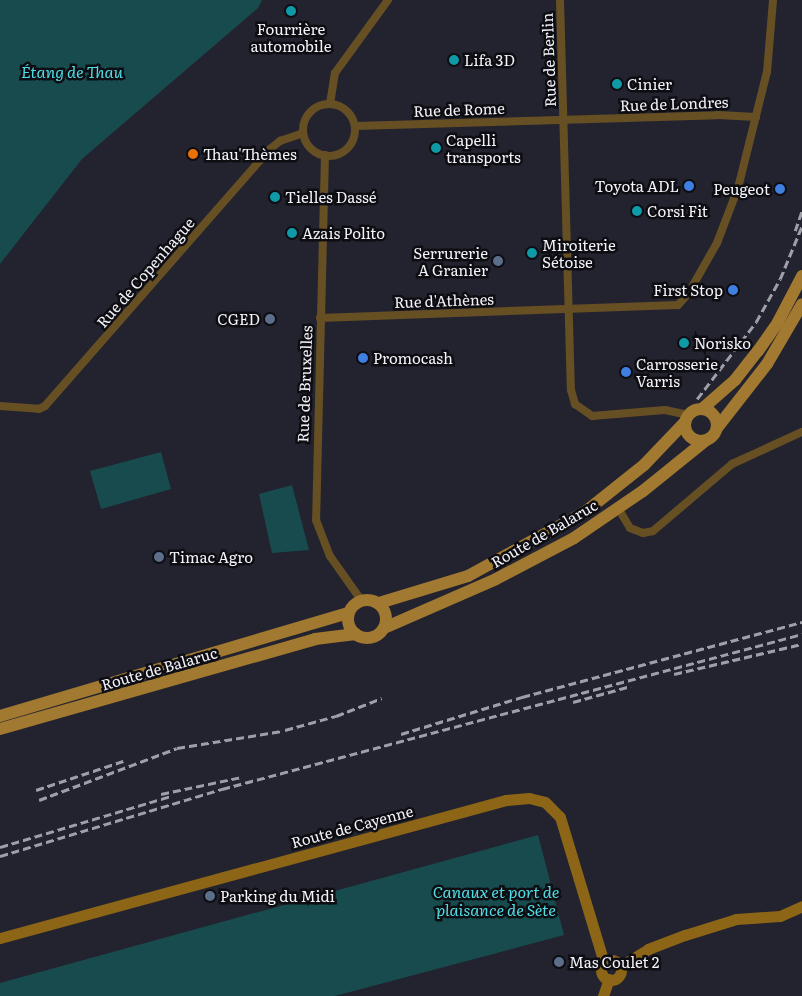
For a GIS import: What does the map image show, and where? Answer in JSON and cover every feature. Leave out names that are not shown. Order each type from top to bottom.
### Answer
[{"type":"main road","points":[[802,276],[778,322],[735,380],[702,409],[686,419],[686,431],[691,438],[705,441],[713,436],[717,428],[767,364],[802,304]]},
{"type":"main road","points":[[702,409],[714,415],[717,428]]},
{"type":"main road","name":"Route de Balaruc","points":[[379,603],[468,576],[585,512],[644,464],[686,419]]},
{"type":"main road","name":"Route de Balaruc","points":[[384,628],[548,552],[618,508],[705,441]]},
{"type":"main road","points":[[361,600],[379,603],[386,615],[384,628],[369,638],[356,634],[348,623],[348,613],[361,600]]},
{"type":"main road","name":"Route de Balaruc","points":[[0,716],[348,613]]},
{"type":"main road","name":"Route de Balaruc","points":[[0,729],[315,639],[356,634]]},
{"type":"street","points":[[330,104],[335,73],[388,0]]},
{"type":"street","name":"Rue de Berlin","points":[[560,0],[568,310],[571,390],[575,404],[592,416],[664,410],[686,419]]},
{"type":"street","name":"Rue d'Athènes","points":[[320,318],[673,307],[682,301],[731,213],[767,72],[773,0]]},
{"type":"street","points":[[330,104],[346,111],[355,126],[347,148],[325,155],[310,148],[303,133],[307,116],[313,109],[330,104]]},
{"type":"street","name":"Rue de Londres","points":[[564,119],[725,115],[756,117]]},
{"type":"street","name":"Rue de Rome","points":[[355,126],[564,119]]},
{"type":"street","name":"Rue de Copenhague","points":[[0,406],[38,409],[45,406],[270,149],[280,141],[303,133]]},
{"type":"street","name":"Rue de Bruxelles","points":[[325,155],[315,503],[320,535],[337,566],[361,600]]},
{"type":"street","points":[[618,508],[630,528],[643,534],[653,530],[732,464],[802,432]]},
{"type":"street","name":"Route de Cayenne","points":[[0,938],[497,802],[529,798],[545,802],[560,817],[604,963],[601,970],[608,979]]},
{"type":"street","points":[[620,966],[648,948],[685,934],[736,919],[780,916],[802,906]]},
{"type":"street","points":[[603,996],[608,979],[619,976],[620,966],[615,960],[604,963]]},
{"type":"water","name":"Étang de Thau","points":[[0,0],[262,0],[258,8],[82,159],[0,264]]},
{"type":"water","points":[[161,452],[171,489],[101,509],[90,471]]},
{"type":"water","points":[[292,485],[309,550],[272,553],[259,494]]},
{"type":"water","name":"Canaux et port de plaisance de Sète","points":[[538,835],[564,935],[335,996],[0,996],[0,983]]},
{"type":"railway","points":[[795,231],[802,211]]},
{"type":"railway","points":[[697,399],[756,322],[780,279],[802,226]]},
{"type":"railway","points":[[401,734],[522,697],[802,622]]},
{"type":"railway","points":[[0,856],[222,789],[802,634]]},
{"type":"railway","points":[[674,674],[802,644]]},
{"type":"railway","points":[[573,702],[631,686]]},
{"type":"railway","points":[[285,730],[336,716],[382,698]]},
{"type":"railway","points":[[39,800],[177,748],[282,731]]},
{"type":"railway","points":[[36,790],[126,760]]},
{"type":"railway","points":[[161,794],[242,777]]},
{"type":"railway","points":[[0,847],[171,796]]},
{"type":"place","name":"Fourrière automobile","points":[[291,11]]},
{"type":"place","name":"Lifa 3D","points":[[454,60]]},
{"type":"place","name":"Cinier","points":[[617,84]]},
{"type":"place","name":"Capelli transports","points":[[436,148]]},
{"type":"place","name":"Thau'Thèmes","points":[[193,154]]},
{"type":"place","name":"Toyota ADL","points":[[689,186]]},
{"type":"place","name":"Peugeot","points":[[780,189]]},
{"type":"place","name":"Tielles Dassé","points":[[275,197]]},
{"type":"place","name":"Corsi Fit","points":[[637,211]]},
{"type":"place","name":"Azais Polito","points":[[292,233]]},
{"type":"place","name":"Miroiterie Sétoise","points":[[532,253]]},
{"type":"place","name":"Serrurerie A Granier","points":[[498,261]]},
{"type":"place","name":"First Stop","points":[[733,290]]},
{"type":"place","name":"CGED","points":[[270,319]]},
{"type":"place","name":"Norisko","points":[[684,343]]},
{"type":"place","name":"Promocash","points":[[363,358]]},
{"type":"place","name":"Carrosserie Varris","points":[[626,372]]},
{"type":"place","name":"Timac Agro","points":[[159,557]]},
{"type":"place","name":"Parking du Midi","points":[[210,896]]},
{"type":"place","name":"Mas Coulet 2","points":[[559,962]]}]
